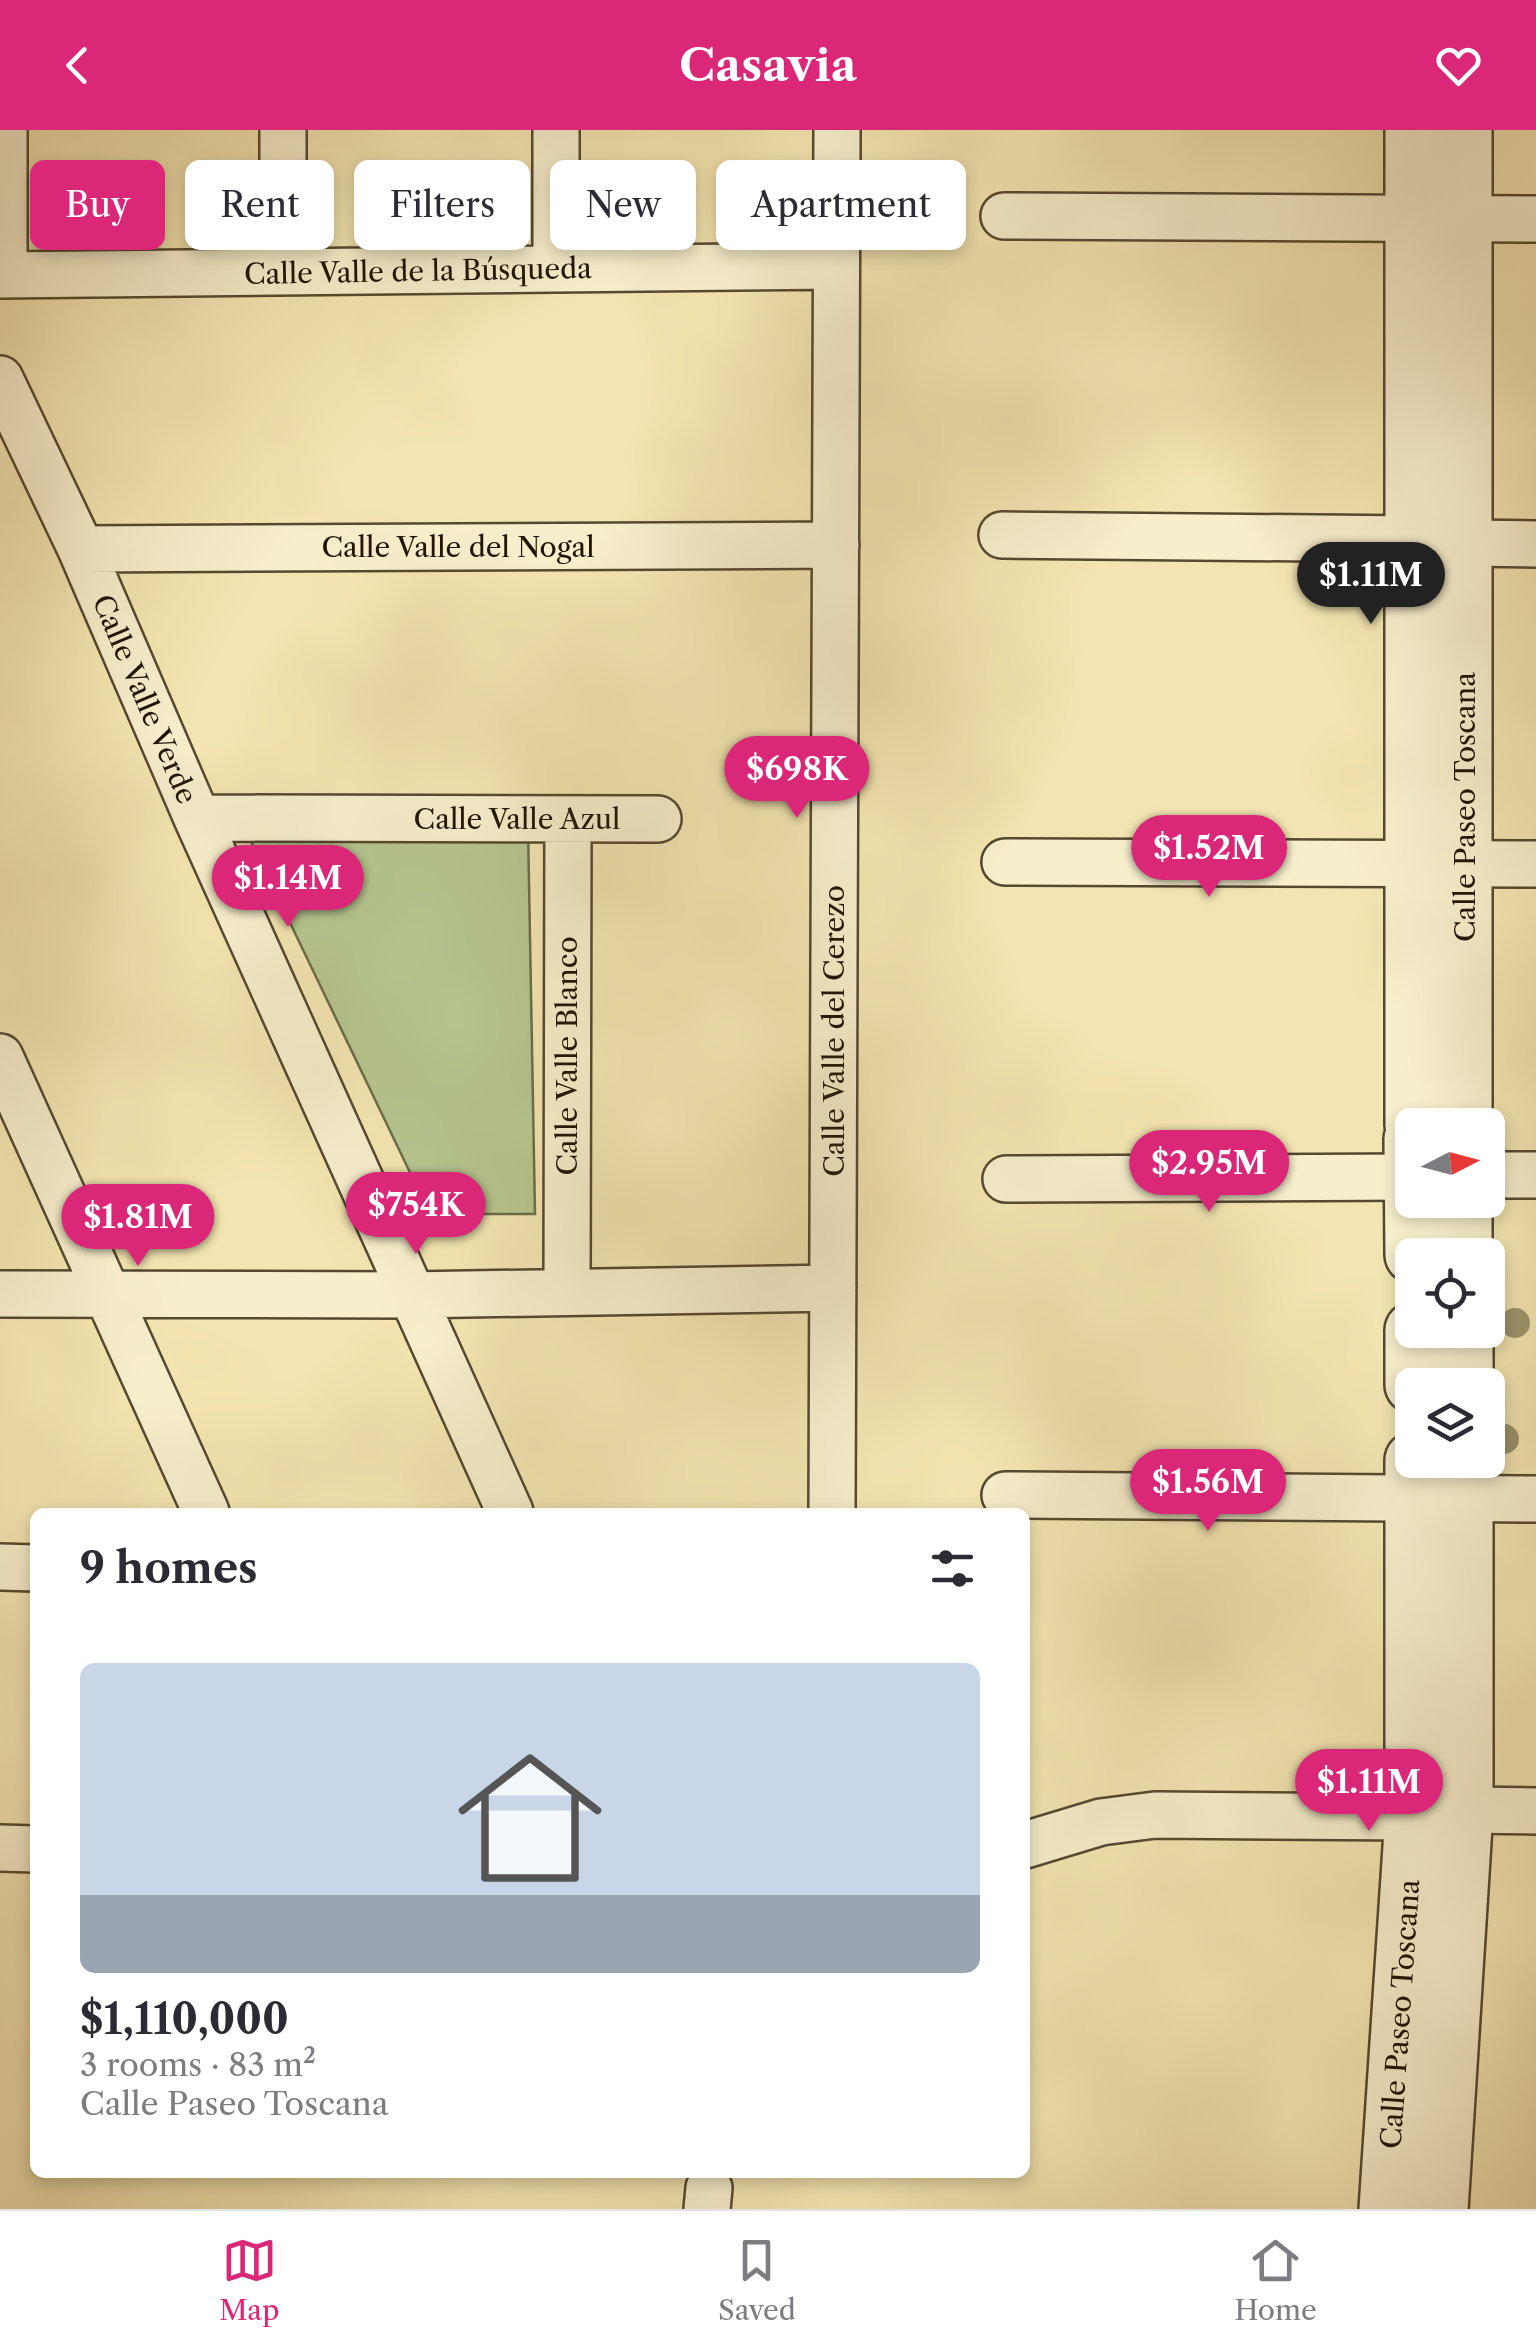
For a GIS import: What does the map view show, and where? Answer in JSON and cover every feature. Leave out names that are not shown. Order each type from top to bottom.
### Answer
[{"type":"street","points":[[2,275],[4,130]]},
{"type":"street","points":[[282,130],[283,272]]},
{"type":"street","points":[[556,130],[556,269]]},
{"type":"street","name":"Calle Valle del Cerezo","points":[[832,1508],[837,130]]},
{"type":"street","name":"Calle Paseo Toscana","points":[[1413,130],[1439,218]]},
{"type":"street","name":"Calle Paseo Toscana","points":[[1462,1108],[1439,863],[1439,218],[1464,130]]},
{"type":"street","points":[[1004,216],[1536,219]]},
{"type":"street","name":"Calle Valle de la Búsqueda","points":[[2,275],[836,266]]},
{"type":"street","name":"Calle Valle Verde","points":[[0,379],[81,549],[197,818],[508,1508]]},
{"type":"street","points":[[1002,535],[1536,544]]},
{"type":"street","name":"Calle Valle del Nogal","points":[[81,549],[836,545]]},
{"type":"street","name":"Calle Valle Azul","points":[[197,818],[658,819]]},
{"type":"street","name":"Calle Valle Blanco","points":[[567,1292],[568,820]]},
{"type":"street","points":[[1004,862],[1536,864]]},
{"type":"street","name":"Calle Paseo Toscana","points":[[1414,1108],[1439,863]]},
{"type":"street","points":[[0,1057],[204,1508]]},
{"type":"street","points":[[1505,1174],[1536,1175]]},
{"type":"street","points":[[1006,1179],[1395,1176]]},
{"type":"street","points":[[0,1294],[412,1295],[833,1288]]},
{"type":"street","points":[[1005,1495],[1439,1479],[1536,1499]]},
{"type":"street","name":"Calle Paseo Toscana","points":[[1439,1479],[1440,2209]]},
{"type":"street","points":[[0,1567],[30,1568]]},
{"type":"street","points":[[1030,1843],[1100,1822],[1156,1815],[1536,1811]]},
{"type":"street","name":"Calle Paseo Toscana","points":[[1387,2209],[1439,1813]]},
{"type":"street","points":[[0,1848],[30,1849]]},
{"type":"green space","points":[[244,827],[528,827],[535,1214],[430,1214]]}]
